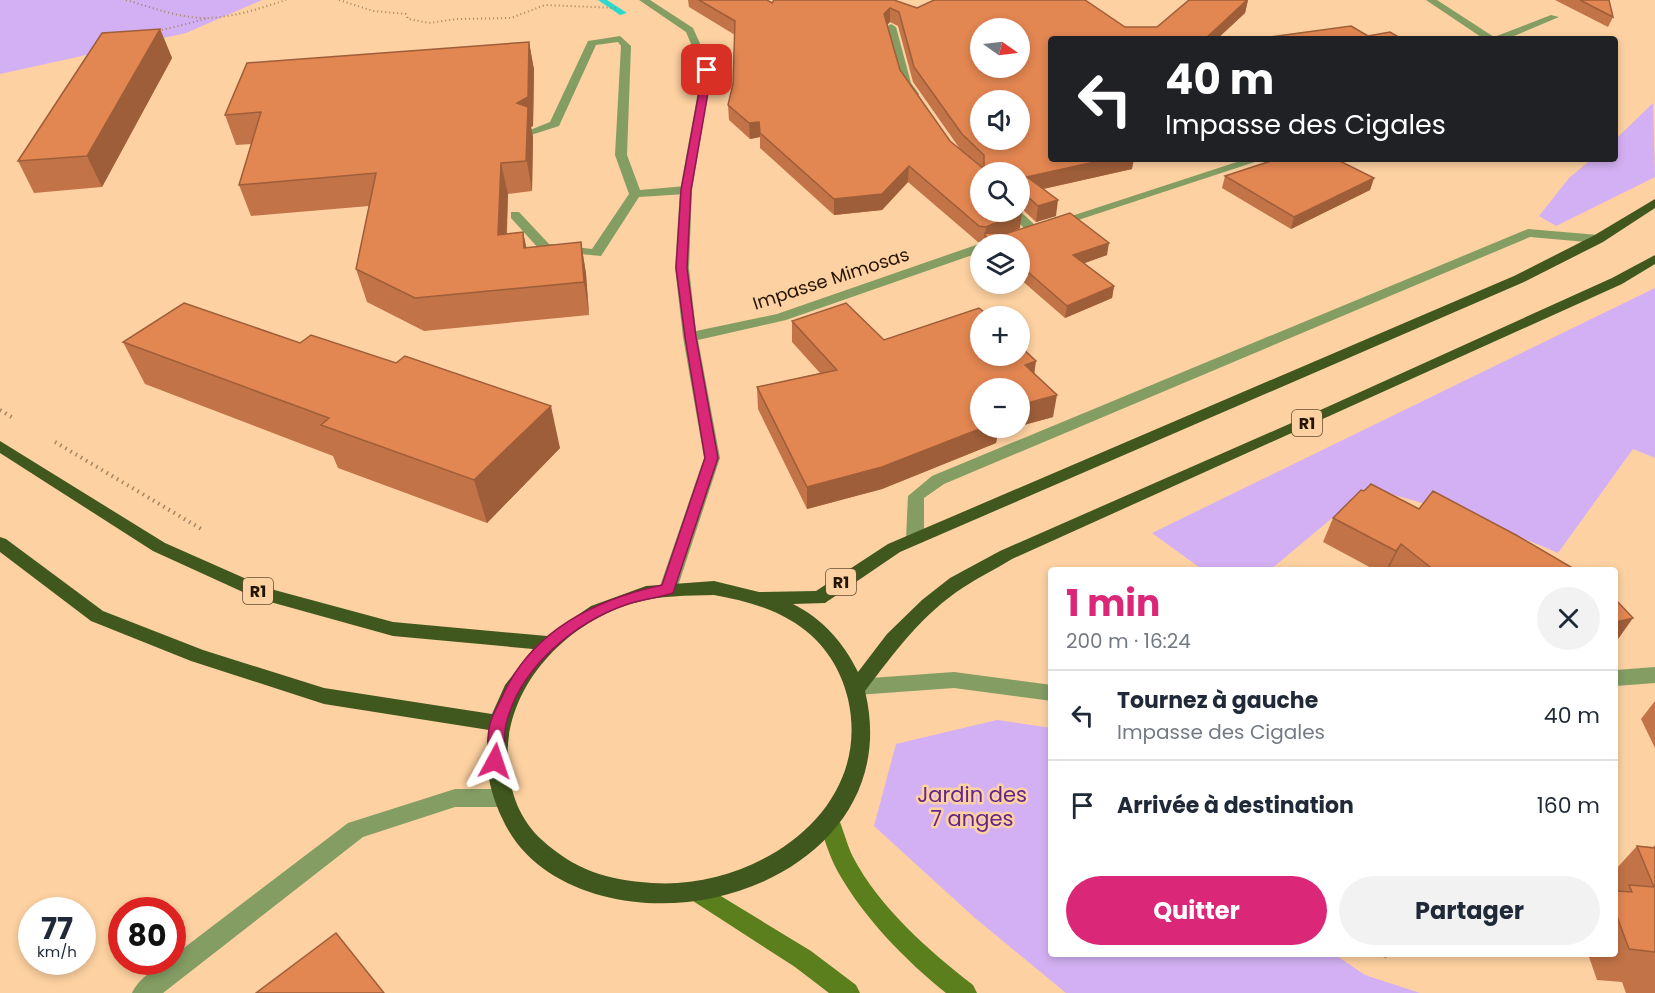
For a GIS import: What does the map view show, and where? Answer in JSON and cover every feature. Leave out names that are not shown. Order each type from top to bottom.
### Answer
[{"type":"highway","name":"R1","points":[[759,597],[819,598],[877,558],[915,538],[1519,279],[1598,239],[1655,203]]},
{"type":"highway","name":"R1","points":[[857,687],[894,639],[928,605],[956,583],[1006,555],[1310,422],[1617,280],[1655,259]]},
{"type":"highway","name":"R1","points":[[0,446],[159,547],[262,593],[393,629],[548,643]]},
{"type":"highway","points":[[0,543],[97,616],[198,656],[324,696],[498,723]]},
{"type":"highway","points":[[714,588],[759,597],[801,617],[836,648],[857,687],[864,730],[855,776],[829,820],[795,852],[750,878],[701,894],[635,895],[575,877],[528,843],[502,798],[495,761],[498,723],[517,680],[548,643],[584,617],[625,599],[668,589],[714,588]]},
{"type":"main road","points":[[829,820],[845,863],[866,896],[943,977],[965,993]]},
{"type":"main road","points":[[701,894],[803,959],[848,993]]},
{"type":"street","points":[[644,0],[690,30],[707,70],[686,190],[682,268],[690,337],[712,458],[668,589]]},
{"type":"street","points":[[1431,0],[1486,36]]},
{"type":"street","points":[[1506,36],[1554,17]]},
{"type":"street","points":[[891,27],[906,83],[918,101]]},
{"type":"street","points":[[531,132],[555,124],[592,43],[620,39],[626,46],[621,155],[635,194]]},
{"type":"street","points":[[1021,222],[1028,232],[1249,162]]},
{"type":"street","points":[[635,194],[686,190]]},
{"type":"street","points":[[515,215],[545,247],[596,253],[635,194]]},
{"type":"street","points":[[915,538],[916,496],[938,480],[1528,233],[1598,239]]},
{"type":"street","name":"Impasse Mimosas","points":[[690,337],[781,317],[970,252]]},
{"type":"street","points":[[1618,678],[1655,675]]},
{"type":"street","points":[[857,687],[954,680],[1048,692]]},
{"type":"street","points":[[144,993],[356,830],[455,798],[502,798]]},
{"type":"path","points":[[126,0],[186,16],[213,18]]},
{"type":"path","points":[[152,33],[235,15],[285,0]]},
{"type":"path","points":[[339,0],[373,11],[406,14],[408,19],[429,23],[457,19],[511,18],[531,8],[545,5],[657,9]]},
{"type":"path","points":[[0,410],[20,422]]},
{"type":"path","points":[[51,440],[194,523]]},
{"type":"green space","points":[[0,0],[262,0],[186,33],[0,74]]},
{"type":"green space","points":[[1653,103],[1655,177],[1556,226],[1539,216],[1569,178],[1588,162],[1618,162],[1618,137]]},
{"type":"green space","points":[[1655,288],[1655,458],[1633,449],[1558,553],[1464,517],[1368,488],[1274,567],[1199,567],[1152,533]]},
{"type":"green space","name":"Jardin des 7 anges","points":[[997,720],[1048,728],[1048,957],[1338,957],[1365,975],[1420,993],[1066,993],[975,918],[874,826],[896,744]]},
{"type":"building","points":[[699,0],[767,0],[772,3],[774,0],[894,0],[917,8],[934,0],[1085,0],[1125,27],[1157,27],[1189,0],[1247,0],[1208,36],[1048,36],[1048,162],[1094,162],[1030,176],[1030,162],[984,162],[984,155],[979,150],[1030,150],[1030,90],[970,90],[970,142],[962,134],[914,67],[899,12],[890,8],[884,14],[900,70],[950,141],[976,162],[970,162],[970,218],[909,166],[882,194],[834,199],[760,133],[759,122],[749,123],[728,105],[733,84],[735,21]]},
{"type":"building","points":[[1580,0],[1609,0],[1613,17]]},
{"type":"building","points":[[1351,26],[1368,36],[1278,36]]},
{"type":"building","points":[[160,29],[87,156],[18,161],[102,33]]},
{"type":"building","points":[[1390,32],[1397,36],[1368,36]]},
{"type":"building","points":[[529,42],[528,97],[517,103],[528,107],[526,161],[501,163],[498,235],[523,232],[524,248],[581,242],[584,282],[415,298],[356,269],[376,173],[239,185],[261,112],[225,115],[247,63]]},
{"type":"building","points":[[1268,162],[1342,162],[1374,178],[1294,217],[1225,176]]},
{"type":"building","points":[[1030,179],[1058,200],[1038,206],[1030,199]]},
{"type":"building","points":[[1070,213],[1109,243],[1073,255],[1114,286],[1067,306],[1030,274],[1030,234],[1005,234]]},
{"type":"building","points":[[974,222],[998,222],[986,227],[979,226]]},
{"type":"building","points":[[184,303],[300,343],[311,335],[396,363],[405,356],[551,406],[474,480],[321,425],[329,418],[123,342]]},
{"type":"building","points":[[846,303],[884,340],[970,311],[970,366],[1026,366],[1057,395],[1030,402],[1030,378],[970,378],[970,433],[882,467],[807,487],[757,387],[837,370],[792,321]]},
{"type":"building","points":[[1030,355],[1036,361],[1030,363]]},
{"type":"building","points":[[1371,484],[1419,509],[1433,491],[1571,567],[1430,567],[1401,544],[1396,551],[1333,518],[1361,490],[1364,491]]},
{"type":"building","points":[[1618,602],[1633,618],[1618,622]]},
{"type":"building","points":[[1637,846],[1655,848],[1655,952],[1629,949],[1618,919],[1618,891],[1632,892],[1629,885],[1654,887]]},
{"type":"building","points":[[336,933],[384,993],[256,993]]},
{"type":"waterway","points":[[602,0],[623,13]]},
{"type":"route","points":[[495,761],[498,723],[517,680],[548,643],[584,617],[625,599],[668,589],[712,458],[690,337],[682,268],[686,190],[707,70]]}]
